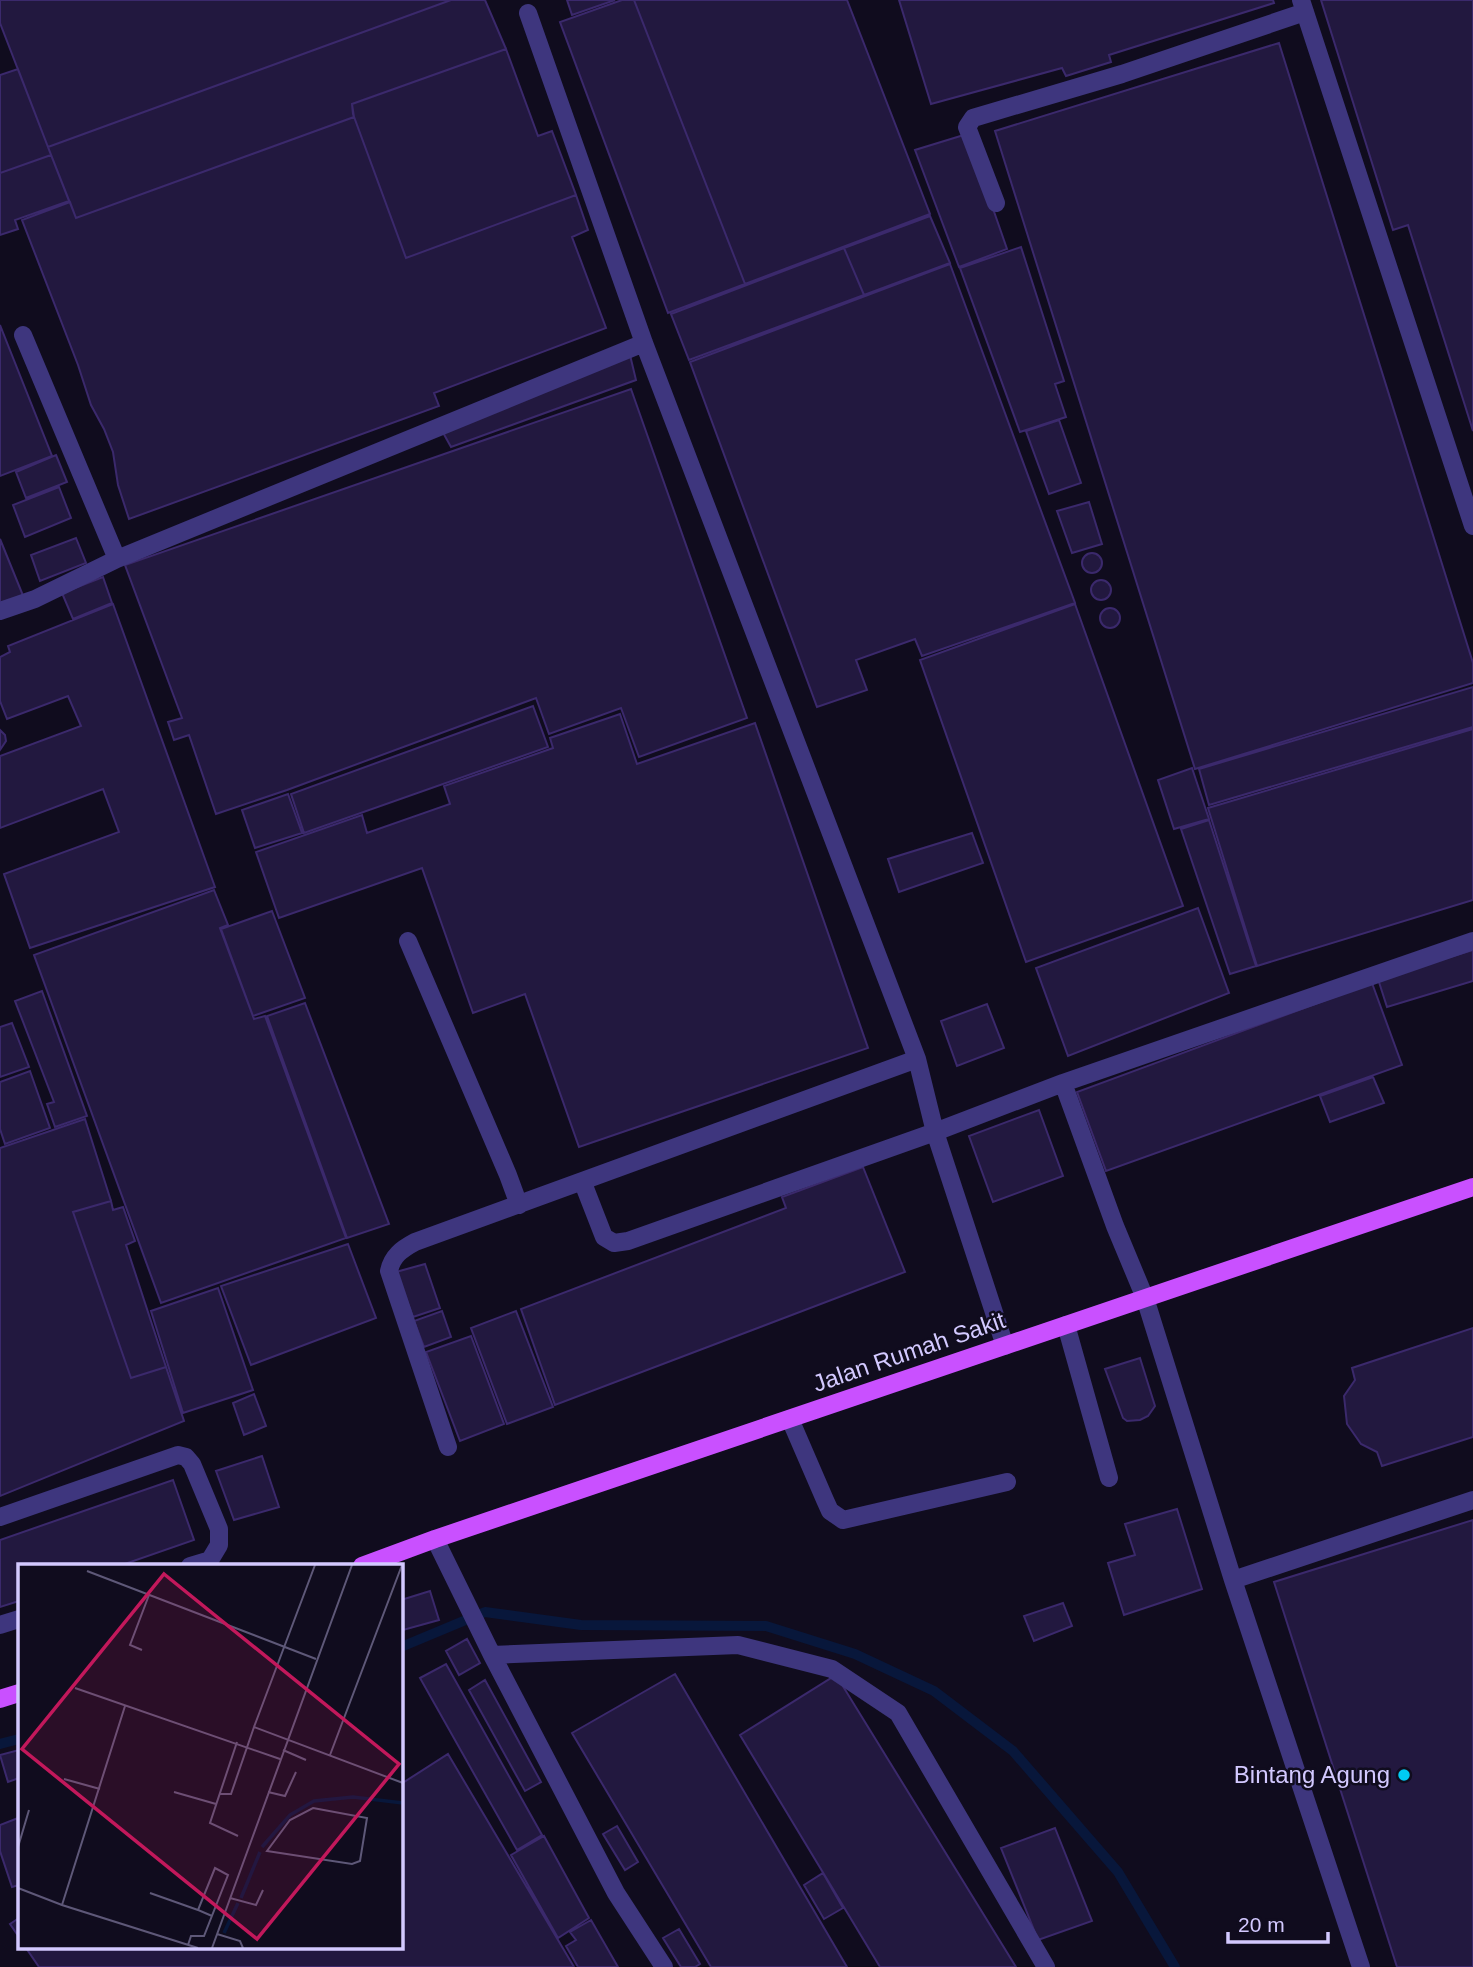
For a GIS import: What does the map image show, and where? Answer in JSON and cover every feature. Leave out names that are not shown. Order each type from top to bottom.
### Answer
[{"type":"main road","name":"Jalan Rumah Sakit","points":[[367,1564],[1473,1186]]},
{"type":"main road","points":[[0,1699],[18,1693]]},
{"type":"lane","points":[[996,203],[967,127],[973,118],[1122,74],[1303,6],[1473,526]]},
{"type":"lane","points":[[528,13],[644,343],[917,1059],[935,1132],[1005,1346]]},
{"type":"lane","points":[[23,335],[117,559]]},
{"type":"lane","points":[[0,611],[35,599],[117,559],[644,343]]},
{"type":"lane","points":[[583,1182],[604,1237],[614,1243],[628,1241],[935,1132],[1062,1083],[1473,941]]},
{"type":"lane","points":[[408,942],[519,1205]]},
{"type":"lane","points":[[448,1447],[389,1271],[391,1262],[406,1247],[917,1059]]},
{"type":"lane","points":[[1062,1083],[1145,1298],[1233,1580],[1362,1967]]},
{"type":"lane","points":[[1066,1325],[1109,1478]]},
{"type":"lane","points":[[790,1419],[825,1500],[831,1511],[843,1520],[1007,1482]]},
{"type":"lane","points":[[0,1517],[178,1455],[192,1464],[219,1529],[219,1545],[210,1560],[197,1564]]},
{"type":"lane","points":[[1233,1580],[1473,1500]]},
{"type":"lane","points":[[435,1539],[616,1893],[664,1967]]},
{"type":"lane","points":[[0,1625],[18,1619]]},
{"type":"lane","points":[[492,1655],[738,1645],[832,1670],[898,1713],[1046,1967]]},
{"type":"building","points":[[0,0],[451,0],[48,147],[0,23]]},
{"type":"building","points":[[451,0],[485,0],[506,49],[352,104],[354,117],[76,218],[48,147]]},
{"type":"building","points":[[567,0],[615,0],[572,15]]},
{"type":"building","points":[[622,0],[634,0],[745,284],[668,313],[560,22]]},
{"type":"building","points":[[634,0],[847,0],[930,214],[745,284]]},
{"type":"building","points":[[899,0],[1273,0],[1274,3],[1109,55],[1111,62],[1066,76],[1062,68],[931,104]]},
{"type":"building","points":[[1321,0],[1473,0],[1473,431],[1408,225],[1393,230]]},
{"type":"building","points":[[1279,43],[1473,663],[1473,683],[1195,769],[995,131]]},
{"type":"building","points":[[506,49],[538,136],[552,131],[576,195],[406,258],[353,114],[352,104]]},
{"type":"building","points":[[18,69],[51,155],[0,173],[0,75]]},
{"type":"building","points":[[353,114],[406,258],[576,195],[588,230],[572,237],[606,328],[434,393],[439,406],[129,519],[118,485],[113,452],[91,405],[22,220],[70,202],[76,218],[354,117]]},
{"type":"building","points":[[967,134],[1007,249],[959,267],[915,150]]},
{"type":"building","points":[[51,155],[69,201],[15,220],[18,229],[0,235],[0,173]]},
{"type":"building","points":[[930,216],[950,263],[864,295],[844,248]]},
{"type":"building","points":[[1021,247],[1064,381],[1055,384],[1066,417],[1020,432],[960,268]]},
{"type":"building","points":[[844,248],[864,295],[689,360],[671,314]]},
{"type":"building","points":[[950,264],[1075,603],[922,656],[915,639],[856,660],[867,690],[817,707],[690,362]]},
{"type":"building","points":[[0,325],[52,456],[0,476]]},
{"type":"building","points":[[630,355],[636,380],[451,447],[441,429]]},
{"type":"building","points":[[631,389],[747,718],[639,757],[621,708],[549,734],[536,698],[216,814],[189,735],[174,740],[168,722],[182,718],[125,565]]},
{"type":"building","points":[[1059,420],[1081,483],[1049,494],[1026,431]]},
{"type":"building","points":[[56,455],[67,482],[26,498],[16,472]]},
{"type":"building","points":[[59,487],[71,518],[25,537],[13,505]]},
{"type":"building","points":[[1089,502],[1102,544],[1072,553],[1057,511]]},
{"type":"building","points":[[76,538],[86,563],[40,581],[31,555]]},
{"type":"building","points":[[0,539],[24,598],[0,607]]},
{"type":"building","points":[[1088,553],[1096,553],[1102,563],[1096,573],[1088,573],[1082,567],[1082,559]]},
{"type":"building","points":[[103,577],[112,603],[73,619],[62,593]]},
{"type":"building","points":[[1101,580],[1108,583],[1111,590],[1108,597],[1101,600],[1094,597],[1091,590],[1094,583]]},
{"type":"building","points":[[113,604],[215,887],[30,948],[4,874],[119,832],[103,789],[0,828],[0,756],[81,726],[68,696],[7,719],[0,701],[0,657],[10,652],[8,646]]},
{"type":"building","points":[[1075,604],[1183,906],[1026,962],[920,660]]},
{"type":"building","points":[[1110,608],[1117,611],[1120,618],[1117,625],[1110,628],[1103,625],[1100,618],[1103,611]]},
{"type":"building","points":[[1473,687],[1473,727],[1209,805],[1199,769]]},
{"type":"building","points":[[533,706],[548,747],[304,833],[291,794]]},
{"type":"building","points":[[620,714],[637,764],[755,723],[868,1048],[579,1147],[525,994],[473,1013],[422,868],[279,918],[256,852],[362,815],[367,833],[450,804],[444,786],[553,748],[550,738]]},
{"type":"building","points":[[1473,729],[1473,900],[1257,966],[1208,808]]},
{"type":"building","points":[[0,730],[6,741],[0,750]]},
{"type":"building","points":[[1192,768],[1209,819],[1174,829],[1158,780]]},
{"type":"building","points":[[288,794],[302,833],[255,848],[242,810]]},
{"type":"building","points":[[1209,820],[1256,966],[1230,974],[1181,829]]},
{"type":"building","points":[[972,833],[983,863],[899,892],[888,859]]},
{"type":"building","points":[[214,890],[228,925],[220,928],[254,1019],[265,1016],[346,1238],[161,1303],[34,955]]},
{"type":"building","points":[[1198,908],[1229,993],[1068,1056],[1036,968]]},
{"type":"building","points":[[272,911],[305,998],[253,1016],[221,929]]},
{"type":"building","points":[[1473,950],[1473,981],[1387,1007],[1378,979]]},
{"type":"building","points":[[1372,983],[1402,1065],[1106,1171],[1077,1092]]},
{"type":"building","points":[[42,991],[87,1116],[55,1127],[47,1104],[54,1102],[15,1001]]},
{"type":"building","points":[[305,1003],[389,1224],[347,1238],[267,1016]]},
{"type":"building","points":[[987,1004],[1004,1048],[957,1066],[941,1021]]},
{"type":"building","points":[[12,1023],[29,1067],[0,1077],[0,1027]]},
{"type":"building","points":[[30,1071],[50,1128],[5,1144],[0,1129],[0,1082]]},
{"type":"building","points":[[1373,1077],[1384,1103],[1330,1122],[1320,1096]]},
{"type":"building","points":[[1039,1110],[1063,1176],[993,1202],[969,1136]]},
{"type":"building","points":[[85,1119],[111,1201],[73,1212],[131,1378],[166,1367],[184,1421],[0,1496],[0,1148]]},
{"type":"building","points":[[863,1167],[905,1272],[555,1405],[521,1309],[786,1208],[782,1197]]},
{"type":"building","points":[[111,1201],[113,1210],[123,1207],[135,1241],[126,1245],[166,1367],[131,1378],[73,1212]]},
{"type":"building","points":[[348,1244],[376,1318],[251,1365],[221,1286]]},
{"type":"building","points":[[425,1264],[440,1308],[413,1317],[396,1272]]},
{"type":"building","points":[[218,1288],[253,1390],[183,1413],[151,1311]]},
{"type":"building","points":[[442,1311],[451,1337],[424,1347],[414,1321]]},
{"type":"building","points":[[516,1311],[553,1407],[507,1424],[471,1328]]},
{"type":"building","points":[[1473,1328],[1473,1437],[1382,1466],[1377,1452],[1361,1444],[1347,1424],[1344,1396],[1355,1380],[1352,1368]]},
{"type":"building","points":[[471,1336],[504,1424],[460,1441],[426,1352]]},
{"type":"building","points":[[1140,1358],[1155,1406],[1148,1416],[1127,1421],[1123,1418],[1105,1369]]},
{"type":"building","points":[[254,1394],[266,1426],[244,1435],[233,1403]]},
{"type":"building","points":[[262,1456],[279,1507],[234,1520],[216,1471]]},
{"type":"building","points":[[173,1480],[194,1540],[125,1564],[18,1564],[18,1601],[0,1607],[0,1540]]},
{"type":"building","points":[[1177,1509],[1202,1589],[1124,1615],[1108,1563],[1135,1555],[1125,1524]]},
{"type":"building","name":"Bintang Agung","points":[[1473,1520],[1473,1967],[1397,1967],[1274,1582]]},
{"type":"building","points":[[430,1591],[439,1620],[403,1630],[402,1600]]},
{"type":"building","points":[[1063,1603],[1072,1626],[1034,1641],[1024,1616]]},
{"type":"building","points":[[467,1639],[480,1663],[459,1675],[446,1651]]},
{"type":"building","points":[[446,1664],[542,1835],[517,1850],[420,1678]]},
{"type":"building","points":[[675,1674],[847,1967],[711,1967],[572,1733]]},
{"type":"building","points":[[836,1675],[1016,1967],[880,1967],[740,1735]]},
{"type":"building","points":[[485,1680],[541,1782],[525,1791],[469,1690]]},
{"type":"building","points":[[18,1750],[18,1778],[8,1782],[0,1755]]},
{"type":"building","points":[[448,1754],[574,1967],[39,1967],[27,1950],[402,1950],[402,1783]]},
{"type":"building","points":[[18,1818],[18,1885],[12,1887],[0,1851],[0,1825]]},
{"type":"building","points":[[617,1826],[638,1862],[625,1870],[603,1834]]},
{"type":"building","points":[[1055,1828],[1092,1921],[1038,1940],[1001,1848]]},
{"type":"building","points":[[544,1836],[589,1918],[558,1938],[511,1855]]},
{"type":"building","points":[[823,1873],[843,1908],[824,1919],[804,1885]]},
{"type":"building","points":[[18,1919],[18,1936],[10,1924]]},
{"type":"building","points":[[591,1920],[618,1967],[578,1967],[566,1946],[576,1940],[570,1932]]},
{"type":"building","points":[[679,1929],[700,1964],[695,1967],[681,1967],[663,1938]]},
{"type":"waterway","points":[[402,1647],[485,1612],[581,1625],[766,1626],[855,1654],[934,1691],[1013,1751],[1118,1872],[1175,1967]]},
{"type":"waterway","points":[[0,1744],[18,1739]]},
{"type":"place","name":"Bintang Agung","points":[[1404,1775]]}]
